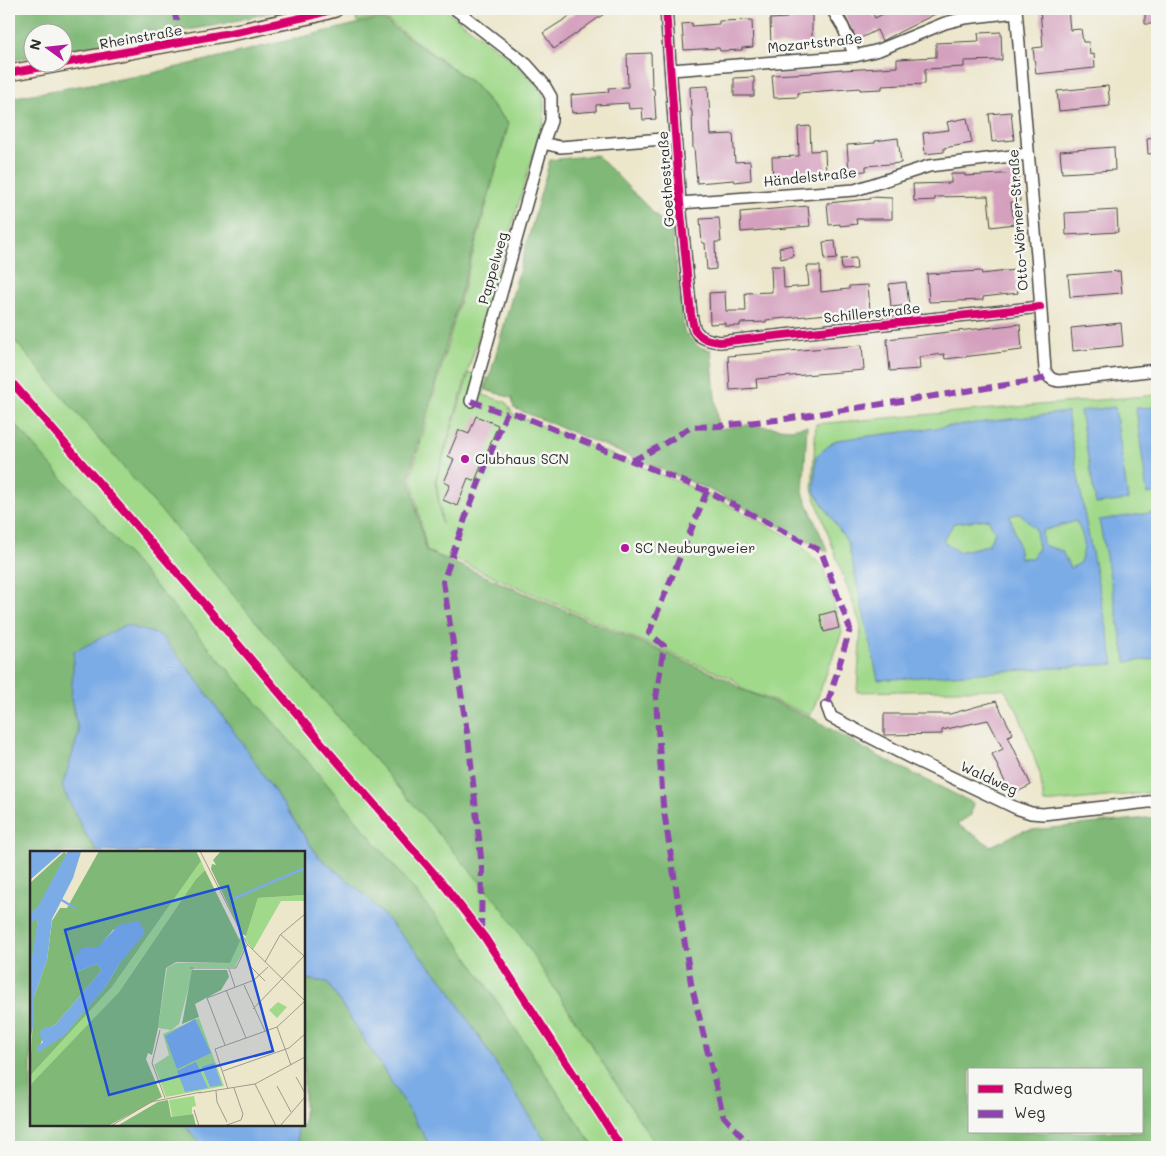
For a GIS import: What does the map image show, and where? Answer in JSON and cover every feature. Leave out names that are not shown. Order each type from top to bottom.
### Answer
[{"type":"main road","name":"Rheinstraße","points":[[9,73],[246,30],[335,9]]},
{"type":"street","name":"Pappelweg","points":[[455,9],[526,64],[543,83],[551,98],[551,121],[543,143],[471,401]]},
{"type":"street","name":"Goethestraße","points":[[666,9],[680,203],[691,314],[695,330],[708,340]]},
{"type":"street","points":[[832,9],[843,27],[855,56]]},
{"type":"street","name":"Mozartstraße","points":[[671,70],[855,56],[879,50],[945,23],[1016,10]]},
{"type":"street","name":"Otto-Wörner-Straße","points":[[1016,10],[1038,267],[1044,370],[1047,376],[1053,380],[1060,381],[1157,370]]},
{"type":"street","points":[[543,143],[560,147],[676,138]]},
{"type":"street","name":"Händelstraße","points":[[680,203],[855,190],[929,166],[1028,154]]},
{"type":"street","name":"Schillerstraße","points":[[708,340],[720,342],[1040,307]]},
{"type":"street","name":"Waldweg","points":[[826,706],[831,717],[1016,808],[1043,814],[1157,801]]},
{"type":"green space","points":[[9,9],[286,9],[218,25],[72,49],[72,22],[22,22],[22,59],[9,61]]},
{"type":"green space","name":"SC Neuburgweier","points":[[371,9],[444,9],[508,57],[536,83],[544,98],[544,119],[435,481],[442,524],[436,480],[469,373],[488,378],[483,395],[506,402],[513,414],[708,494],[794,539],[823,567],[842,632],[811,715],[742,689],[733,679],[449,557],[448,560],[427,551],[411,477],[509,124],[473,83],[381,16],[357,22],[355,15]]},
{"type":"green space","points":[[381,18],[472,83],[508,124],[409,477],[426,551],[731,681],[740,689],[810,717],[874,754],[973,803],[971,815],[957,824],[991,846],[1023,831],[1157,817],[1157,1147],[657,1147],[504,910],[9,334],[9,98],[149,74]]},
{"type":"green space","points":[[597,155],[672,232],[684,332],[699,347],[711,350],[718,429],[747,425],[790,429],[807,426],[803,493],[828,552],[708,489],[514,408],[512,398],[486,390],[550,160]]},
{"type":"green space","points":[[9,334],[504,910],[657,1147],[594,1147],[460,946],[322,778],[9,417]]},
{"type":"green space","points":[[1157,395],[1157,792],[1044,803],[1040,774],[1018,712],[1004,689],[857,692],[861,626],[812,489],[816,424]]},
{"type":"green space","points":[[9,417],[322,778],[460,946],[594,1147],[549,1147],[444,982],[366,896],[318,856],[192,673],[160,635],[125,625],[71,699],[79,733],[62,787],[86,835],[97,851],[30,851],[30,1126],[185,1126],[205,1147],[9,1147]]},
{"type":"green space","points":[[305,979],[327,982],[431,1147],[298,1147],[297,1126],[305,1126]]},
{"type":"water","points":[[1115,407],[1128,500],[1096,504],[1080,411]]},
{"type":"water","points":[[1157,407],[1157,493],[1147,494],[1136,408]]},
{"type":"water","points":[[1067,412],[1114,664],[878,680],[848,543],[814,491],[816,456],[836,440]],"holes":[[[1020,513],[1036,530],[1038,548],[1032,558],[1020,558],[1010,516]],[[988,519],[995,532],[988,545],[958,552],[943,541],[954,523]],[[1076,521],[1084,542],[1079,564],[1070,568],[1062,551],[1043,545],[1042,531]]]},
{"type":"water","points":[[1157,512],[1157,659],[1126,662],[1099,520]]},
{"type":"water","points":[[125,625],[160,635],[192,673],[318,856],[366,896],[444,982],[549,1147],[431,1147],[327,982],[305,979],[305,851],[97,851],[86,835],[62,787],[79,733],[71,699],[74,652]]},
{"type":"water","points":[[185,1126],[297,1126],[298,1147],[205,1147]]},
{"type":"building","points":[[581,9],[611,9],[554,49],[543,33]]},
{"type":"building","points":[[841,9],[870,9],[875,18],[893,9],[945,9],[882,41],[877,30],[857,40]]},
{"type":"building","points":[[1040,9],[1068,9],[1070,30],[1081,29],[1083,42],[1089,42],[1090,55],[1094,54],[1095,68],[1036,74],[1033,48],[1043,47]]},
{"type":"building","points":[[1145,9],[1157,9],[1157,24],[1145,24]]},
{"type":"building","points":[[812,13],[812,44],[771,45],[770,19],[787,18],[787,14]]},
{"type":"building","points":[[752,20],[753,47],[742,48],[742,50],[720,51],[719,48],[684,50],[682,24],[692,23],[692,26],[719,24],[719,21]]},
{"type":"building","points":[[1001,32],[1002,60],[964,61],[964,67],[925,69],[925,84],[882,86],[882,89],[860,90],[860,88],[798,93],[798,97],[774,98],[772,75],[842,69],[897,67],[897,59],[936,57],[936,43],[979,41],[978,33]]},
{"type":"building","points":[[651,53],[652,89],[654,89],[656,119],[643,120],[642,108],[629,109],[628,103],[596,105],[596,111],[572,113],[571,95],[609,92],[608,88],[628,87],[627,54]]},
{"type":"building","points":[[754,77],[754,96],[734,96],[734,78]]},
{"type":"building","points":[[708,86],[711,135],[733,134],[735,162],[750,161],[751,180],[697,183],[690,87]]},
{"type":"building","points":[[1108,86],[1110,106],[1059,111],[1057,91]]},
{"type":"building","points":[[1011,112],[1014,140],[992,142],[989,114]]},
{"type":"building","points":[[967,118],[972,143],[944,148],[944,152],[925,154],[923,133],[949,130],[947,122]]},
{"type":"building","points":[[810,126],[811,151],[825,150],[826,175],[773,181],[772,157],[799,156],[798,127]]},
{"type":"building","points":[[1157,137],[1157,153],[1148,154],[1147,138]]},
{"type":"building","points":[[898,138],[901,163],[866,166],[866,171],[849,172],[847,145],[875,143],[875,141]]},
{"type":"building","points":[[1114,147],[1115,170],[1062,173],[1060,151]]},
{"type":"building","points":[[1018,173],[1020,201],[1011,202],[1014,224],[991,227],[988,196],[935,197],[935,200],[914,201],[913,184],[951,183],[951,174],[965,174],[965,176]]},
{"type":"building","points":[[870,197],[892,198],[892,219],[856,219],[857,224],[829,225],[827,203],[870,199]]},
{"type":"building","points":[[808,206],[810,226],[741,232],[740,212]]},
{"type":"building","points":[[1117,210],[1118,232],[1066,235],[1065,213]]},
{"type":"building","points":[[719,218],[721,242],[715,242],[716,269],[707,270],[705,243],[702,243],[700,219]]},
{"type":"building","points":[[835,241],[837,259],[825,260],[823,242]]},
{"type":"building","points":[[792,245],[794,256],[781,259],[779,248]]},
{"type":"building","points":[[856,258],[857,269],[842,270],[841,259]]},
{"type":"building","points":[[771,266],[783,266],[784,288],[809,286],[807,266],[820,266],[821,292],[849,289],[849,286],[868,285],[870,311],[867,311],[867,314],[857,315],[857,312],[837,313],[766,320],[766,322],[740,323],[740,326],[725,326],[725,323],[710,324],[709,293],[725,292],[726,311],[746,311],[745,293],[772,292]]},
{"type":"building","points":[[1015,270],[1018,293],[983,297],[983,300],[929,302],[927,274],[981,271],[982,274]]},
{"type":"building","points":[[1120,271],[1122,293],[1070,297],[1068,275]]},
{"type":"building","points":[[906,282],[909,305],[891,307],[889,284]]},
{"type":"building","points":[[1121,323],[1123,346],[1073,351],[1071,328]]},
{"type":"building","points":[[1020,324],[1022,350],[945,359],[944,354],[919,357],[920,369],[890,371],[887,339]]},
{"type":"building","points":[[862,345],[864,370],[756,379],[757,388],[730,390],[728,356]]},
{"type":"building","points":[[476,416],[498,425],[475,481],[468,478],[457,506],[443,500],[450,485],[444,482],[454,459],[448,456],[459,430],[469,434]]},
{"type":"building","points":[[835,611],[839,628],[824,632],[820,615]]},
{"type":"building","points":[[996,701],[1013,734],[1008,736],[1031,785],[1011,795],[992,754],[1003,749],[988,720],[942,730],[942,734],[884,735],[884,714],[950,714]]},
{"type":"marked path","points":[[174,9],[181,42]]},
{"type":"marked path","points":[[632,461],[691,427],[785,419],[1038,380],[1047,376]]},
{"type":"marked path","points":[[471,401],[506,414]]},
{"type":"marked path","points":[[481,931],[482,867],[469,745],[443,582],[467,513],[506,414],[509,411],[707,491],[821,551],[850,629],[827,706]]},
{"type":"marked path","points":[[707,491],[649,633],[664,646],[656,698],[663,805],[691,983],[723,1115],[751,1147]]},
{"type":"cycle path","points":[[9,73],[246,30],[335,9]]},
{"type":"cycle path","points":[[666,9],[680,203],[691,314],[694,328],[700,336],[720,342],[1040,307]]},
{"type":"cycle path","points":[[9,379],[444,885],[485,938],[621,1147]]},
{"type":"place","name":"Clubhaus SCN","points":[[465,459]]},
{"type":"place","name":"SC Neuburgweier","points":[[625,548]]}]
